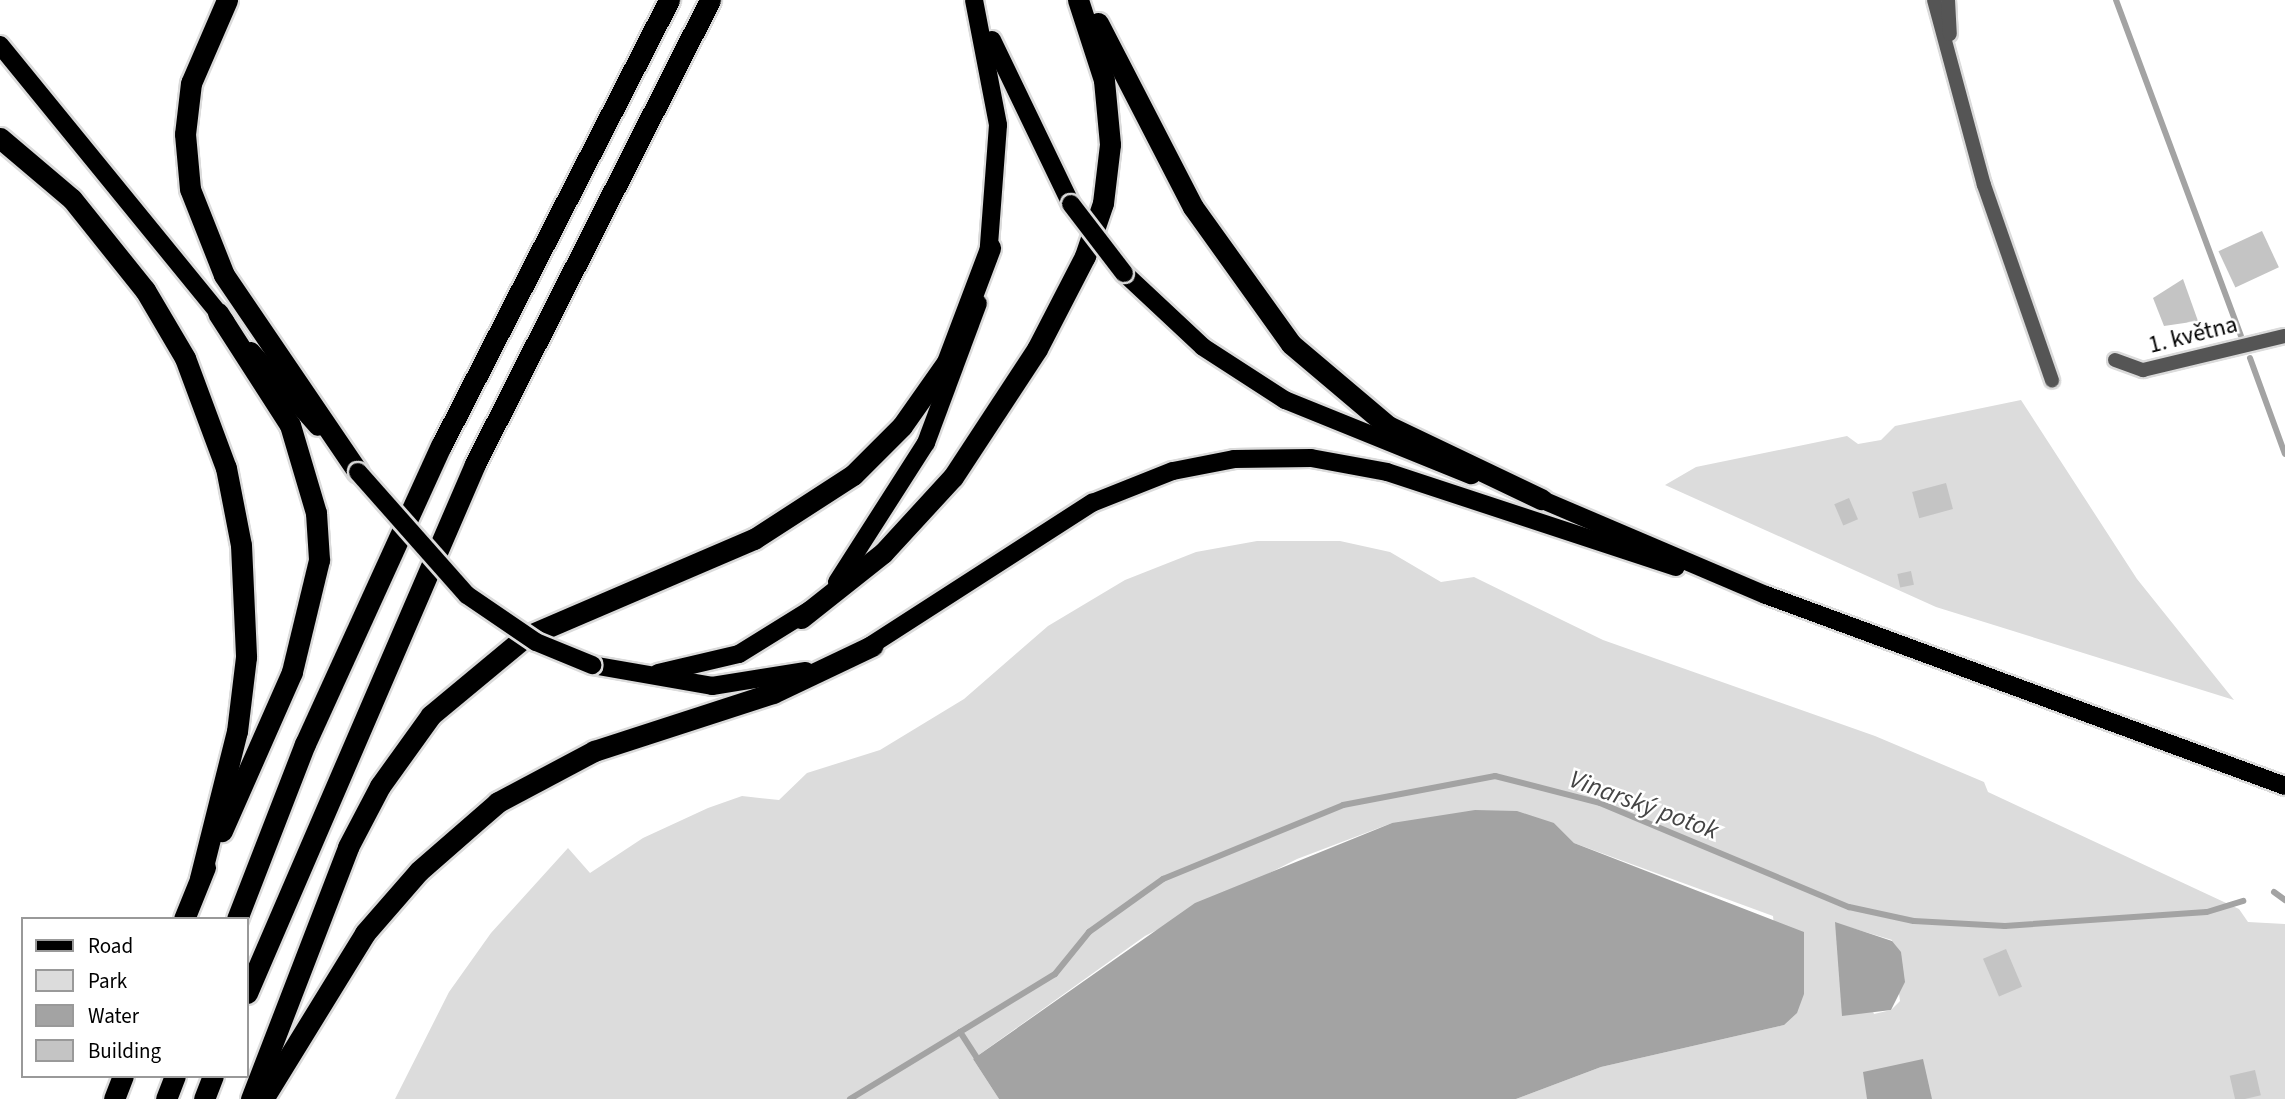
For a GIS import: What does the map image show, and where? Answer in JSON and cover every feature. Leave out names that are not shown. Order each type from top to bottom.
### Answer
[{"type":"highway","points":[[227,0],[198,58],[187,108],[192,198],[225,275],[358,472]]},
{"type":"highway","points":[[238,917],[305,744],[441,446],[669,0]]},
{"type":"highway","points":[[248,991],[475,464],[710,0]]},
{"type":"highway","points":[[801,618],[883,552],[953,477],[1037,349],[1085,256],[1103,203],[1110,144],[1104,80],[1078,0]]},
{"type":"highway","points":[[1086,0],[1193,207],[1291,344],[1388,426],[1541,499]]},
{"type":"highway","points":[[0,138],[72,200],[145,290],[185,358],[226,468],[241,545],[246,657],[237,730],[200,878]]},
{"type":"highway","points":[[251,1099],[348,847],[380,786],[431,715],[526,637],[754,538],[853,475],[902,426],[947,362],[990,248]]},
{"type":"highway","points":[[185,917],[292,672],[319,560],[316,513],[290,425],[218,313]]},
{"type":"highway","points":[[262,1099],[365,933],[477,818],[582,756],[773,693],[872,646]]},
{"type":"highway","points":[[114,1099],[121,1078]]},
{"type":"highway","points":[[166,1099],[174,1078]]},
{"type":"highway","points":[[204,1099],[212,1078]]},
{"type":"main road","points":[[592,665],[657,673],[696,668],[738,654],[801,618],[852,565],[926,443],[962,359],[990,248],[998,125],[974,0]]},
{"type":"main road","points":[[974,0],[1071,204],[1124,273],[1203,347],[1285,400],[1353,432],[1541,499],[1766,595]]},
{"type":"main road","points":[[0,31],[27,75]]},
{"type":"main road","points":[[0,45],[218,313],[477,603],[536,642],[592,665],[665,681],[724,685],[809,670],[872,646],[1092,503],[1173,471],[1260,457],[1324,459],[1387,472],[1766,595],[2285,786]]},
{"type":"street","points":[[1934,0],[1992,208],[2052,380]]},
{"type":"street","points":[[1948,0],[1952,67]]},
{"type":"street","name":"1. května","points":[[2115,360],[2143,370],[2285,336]]},
{"type":"green space","points":[[2021,400],[2137,579],[2234,700],[1936,607],[1665,485],[1696,467],[1847,436],[1858,444],[1881,440],[1895,426]]},
{"type":"green space","points":[[1257,541],[1340,541],[1390,552],[1441,582],[1474,577],[1603,640],[1875,736],[1984,782],[1988,792],[2239,909],[2248,922],[2285,924],[2285,1099],[1516,1099],[1601,1067],[1784,1025],[1773,916],[1574,843],[1554,823],[1392,823],[1297,859],[1145,936],[973,1059],[999,1099],[395,1099],[449,992],[491,933],[568,848],[590,873],[643,838],[708,808],[742,796],[779,800],[807,773],[880,750],[964,699],[1048,626],[1125,580],[1196,552]],"holes":[[[1835,923],[1892,940],[1900,1001],[1891,1010],[1874,1014]]]},
{"type":"water","points":[[1475,810],[1517,811],[1554,823],[1574,843],[1804,932],[1804,994],[1797,1013],[1784,1025],[1601,1067],[1516,1099],[999,1099],[973,1059],[1195,903],[1392,823]]},
{"type":"water","points":[[1835,922],[1892,941],[1901,952],[1905,982],[1891,1010],[1842,1016]]},
{"type":"water","points":[[1923,1059],[1932,1099],[1867,1099],[1863,1072]]},
{"type":"building","points":[[2262,231],[2279,267],[2235,288],[2218,251]]},
{"type":"building","points":[[2183,279],[2198,321],[2164,326],[2153,298]]},
{"type":"building","points":[[1946,483],[1953,509],[1919,518],[1912,492]]},
{"type":"building","points":[[1849,498],[1858,519],[1843,525],[1834,504]]},
{"type":"building","points":[[1911,571],[1914,585],[1900,588],[1897,574]]},
{"type":"building","points":[[2006,949],[2022,987],[1999,997],[1983,959]]},
{"type":"building","points":[[2255,1070],[2261,1095],[2235,1099],[2230,1076]]},
{"type":"waterway","points":[[2116,0],[2241,336]]},
{"type":"waterway","points":[[2250,358],[2285,454]]},
{"type":"waterway","name":"Vinarský potok","points":[[977,1058],[960,1032],[1055,974],[1089,932],[1163,879],[1343,805],[1495,776],[1600,803],[1849,907],[1914,921],[2005,926],[2207,912],[2243,901]]},
{"type":"waterway","name":"Vinarský potok","points":[[2274,892],[2285,900]]},
{"type":"waterway","points":[[850,1099],[960,1032]]}]
